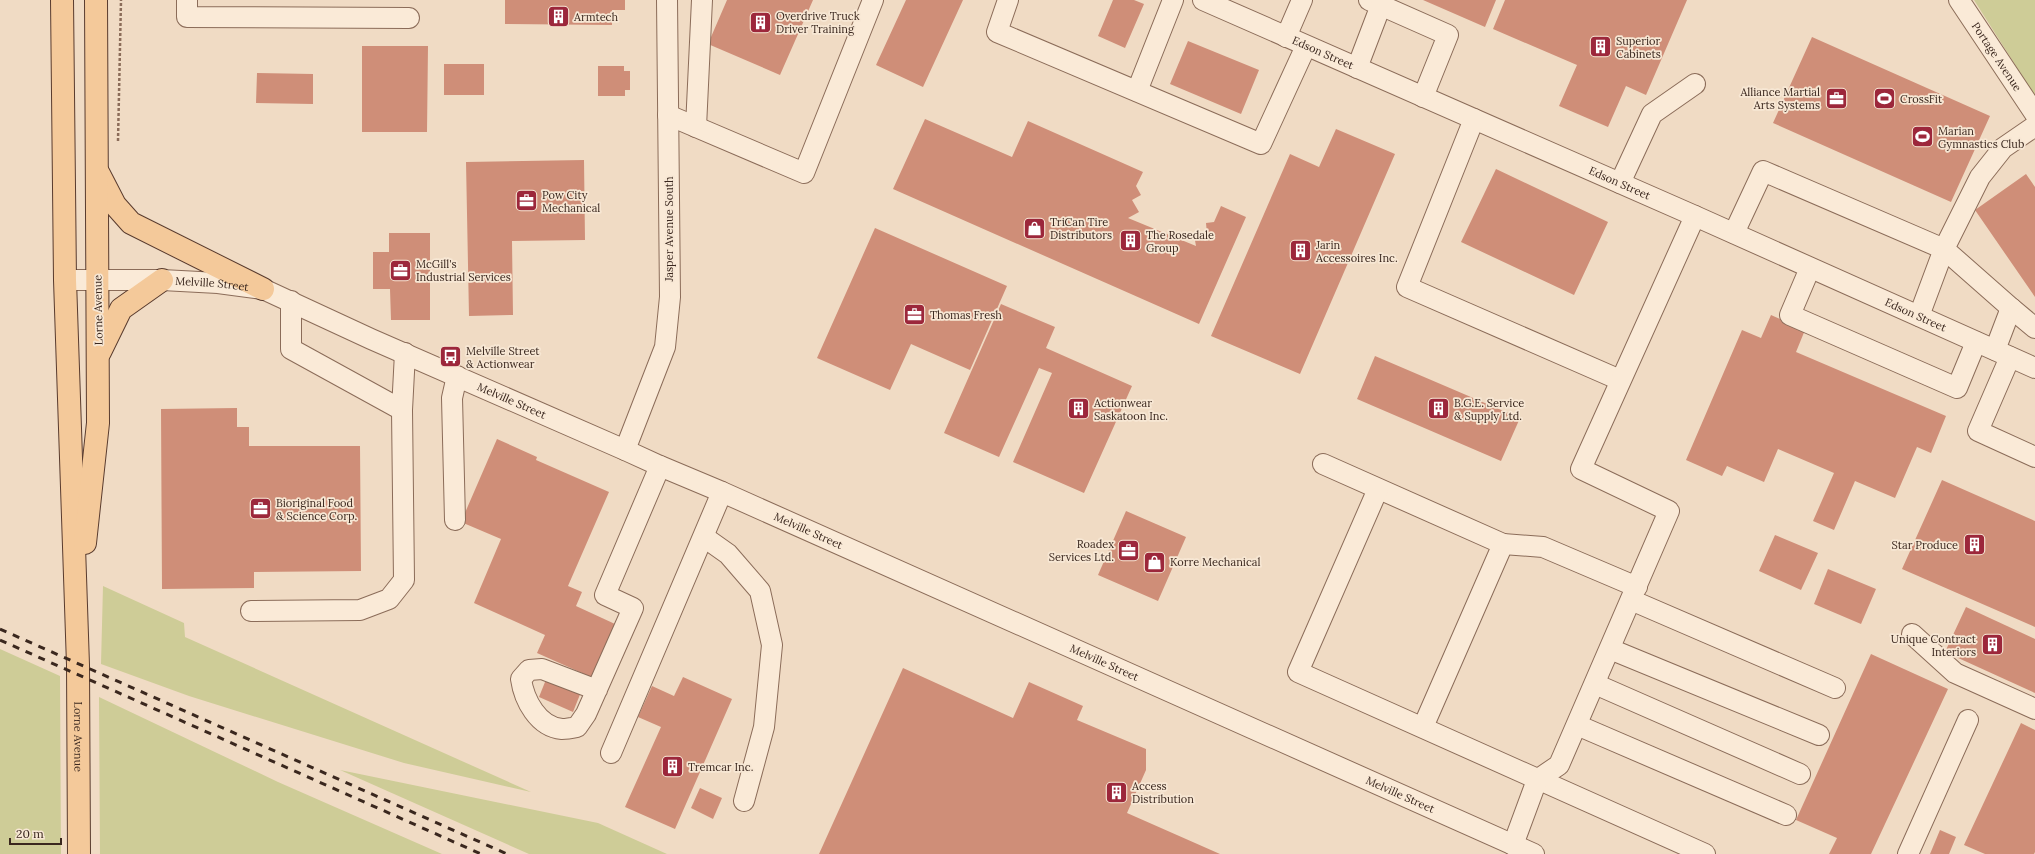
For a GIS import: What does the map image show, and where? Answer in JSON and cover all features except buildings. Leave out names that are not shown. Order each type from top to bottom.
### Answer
[{"type":"main road","name":"Lorne Avenue","points":[[62,0],[65,280],[76,620],[79,854]]},
{"type":"main road","name":"Lorne Avenue","points":[[76,620],[98,423],[96,0]]},
{"type":"main road","points":[[97,171],[115,205],[131,223],[263,289]]},
{"type":"main road","points":[[98,355],[121,309],[162,280]]},
{"type":"street","points":[[187,0],[188,17],[409,18]]},
{"type":"street","name":"Jasper Avenue South","points":[[625,450],[665,347],[670,297],[667,0]]},
{"type":"street","points":[[696,127],[702,0]]},
{"type":"street","points":[[668,115],[804,174],[874,0]]},
{"type":"street","points":[[1008,0],[997,32],[1261,144],[1306,46]]},
{"type":"street","points":[[1138,91],[1173,0]]},
{"type":"street","name":"Edson Street","points":[[1203,0],[1734,233],[2035,368]]},
{"type":"street","points":[[1286,36],[1302,0]]},
{"type":"street","name":"Portage Avenue","points":[[1959,0],[2035,114]]},
{"type":"street","points":[[1357,68],[1375,3],[1448,35],[1423,97]]},
{"type":"street","points":[[1620,183],[1652,114],[1695,84]]},
{"type":"street","points":[[1474,120],[1407,287],[1620,380]]},
{"type":"street","points":[[1919,316],[1944,249],[1980,177],[2003,148],[2035,126]]},
{"type":"street","points":[[1734,233],[1763,171],[1944,249],[2035,328]]},
{"type":"street","points":[[1512,844],[1537,780],[1559,765],[1670,511],[1581,469],[1695,216]]},
{"type":"street","points":[[1810,268],[1790,315],[1957,388],[1976,342]]},
{"type":"street","name":"Melville Street","points":[[65,280],[162,280],[218,283],[263,289],[371,339],[722,492],[1534,854]]},
{"type":"street","points":[[291,301],[291,349],[402,410]]},
{"type":"street","points":[[2011,308],[2002,354],[1978,431],[2035,457]]},
{"type":"street","points":[[251,611],[360,610],[389,599],[404,580],[402,410],[405,353]]},
{"type":"street","points":[[455,520],[452,398],[457,376]]},
{"type":"street","points":[[1323,464],[1503,544],[1544,547],[1634,594],[1835,688]]},
{"type":"street","points":[[597,690],[633,608],[605,595],[660,466]]},
{"type":"street","points":[[1378,489],[1298,672],[1705,854]]},
{"type":"street","points":[[611,753],[722,492]]},
{"type":"street","points":[[704,537],[728,554],[760,590],[772,645],[764,727],[744,801]]},
{"type":"street","points":[[1423,728],[1503,544]]},
{"type":"street","points":[[1912,634],[1955,673],[2035,709]]},
{"type":"street","points":[[1610,649],[1819,735]]},
{"type":"street","points":[[1595,684],[1800,774]]},
{"type":"street","points":[[1908,854],[1968,720]]},
{"type":"street","points":[[1577,726],[1786,815]]},
{"type":"shaded area","points":[[1974,0],[2035,0],[2035,96]]},
{"type":"shaded area","points":[[103,586],[184,623],[185,637],[531,792],[404,763],[189,696],[101,664]]},
{"type":"shaded area","points":[[0,649],[60,676],[61,854],[0,854]]},
{"type":"shaded area","points":[[99,697],[278,782],[442,854],[100,854]]},
{"type":"shaded area","points":[[340,770],[598,823],[667,854],[529,854]]},
{"type":"railway","points":[[0,629],[507,854]]},
{"type":"railway","points":[[0,640],[481,854]]},
{"type":"place","name":"Armtech","points":[[558,17]]},
{"type":"place","name":"Overdrive Truck Driver Training","points":[[760,22]]},
{"type":"place","name":"Superior Cabinets","points":[[1601,47]]},
{"type":"place","name":"Alliance Martial Arts Systems","points":[[1836,98]]},
{"type":"place","name":"CrossFit","points":[[1885,99]]},
{"type":"place","name":"Marian Gymnastics Club","points":[[1923,137]]},
{"type":"place","name":"Pow City Mechanical","points":[[526,201]]},
{"type":"place","name":"TriCan Tire Distributors","points":[[1034,228]]},
{"type":"place","name":"The Rosedale Group","points":[[1131,241]]},
{"type":"place","name":"Jarin Accessoires Inc.","points":[[1301,251]]},
{"type":"place","name":"McGill's Industrial Services","points":[[401,270]]},
{"type":"place","name":"Thomas Fresh","points":[[915,315]]},
{"type":"place","name":"Melville Street & Actionwear","points":[[451,357]]},
{"type":"place","name":"Actionwear Saskatoon Inc.","points":[[1079,409]]},
{"type":"place","name":"B.G.E. Service & Supply Ltd.","points":[[1438,409]]},
{"type":"place","name":"Bioriginal Food & Science Corp.","points":[[261,509]]},
{"type":"place","name":"Star Produce","points":[[1974,545]]},
{"type":"place","name":"Roadex Services Ltd.","points":[[1129,550]]},
{"type":"place","name":"Korre Mechanical","points":[[1155,562]]},
{"type":"place","name":"Unique Contract Interiors","points":[[1992,645]]},
{"type":"place","name":"Tremcar Inc.","points":[[672,767]]},
{"type":"place","name":"Access Distribution","points":[[1117,792]]}]
